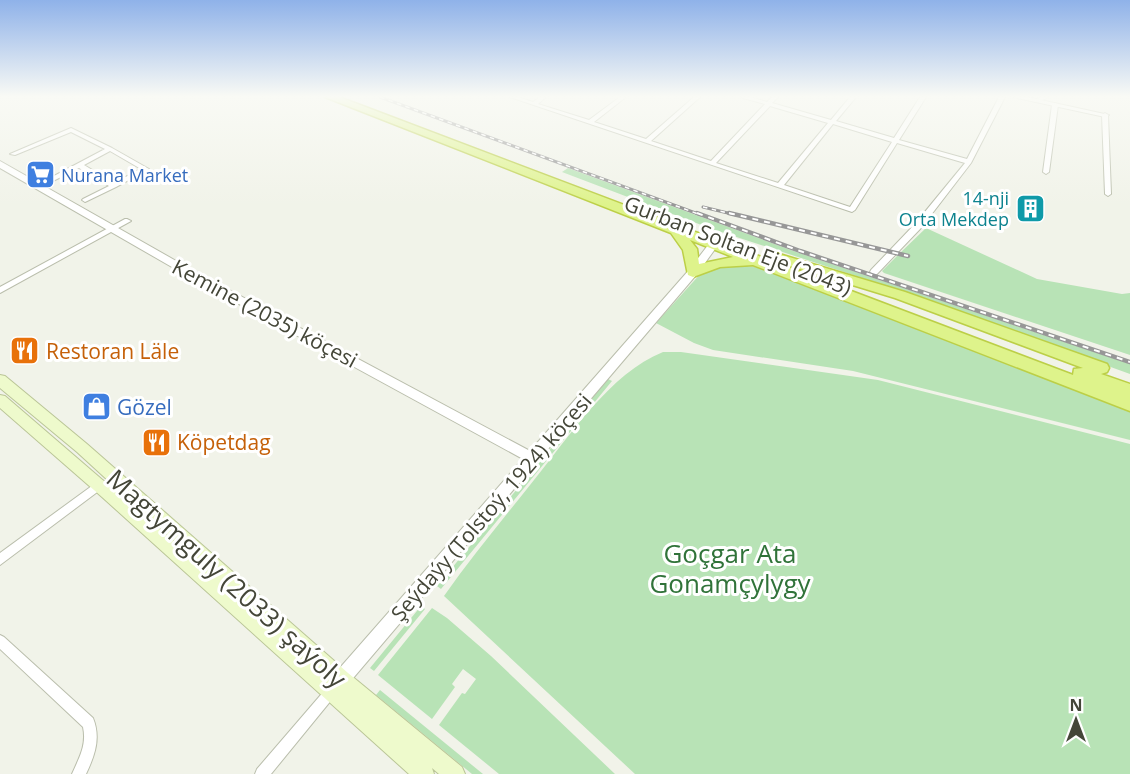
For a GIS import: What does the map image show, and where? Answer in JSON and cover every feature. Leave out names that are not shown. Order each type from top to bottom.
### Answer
[{"type":"highway","name":"Gurban Soltan Eje (2043)","points":[[424,133],[670,227],[742,247],[1130,391]]},
{"type":"highway","name":"Gurban Soltan Eje (2043)","points":[[440,133],[716,241],[764,264],[1130,404]]},
{"type":"highway","points":[[670,227],[681,235],[690,249],[693,272]]},
{"type":"highway","points":[[742,247],[900,295],[1130,379]]},
{"type":"highway","name":"Gurban Soltan Eje (2043)","points":[[693,272],[707,264],[721,261],[764,264]]},
{"type":"main road","name":"Magtymguly (2033) şaýoly","points":[[0,380],[82,448],[341,680],[455,774]]},
{"type":"main road","name":"Magtymguly (2033) şaýoly","points":[[0,400],[100,484],[329,694],[424,774]]},
{"type":"street","points":[[13,154],[63,133]]},
{"type":"street","points":[[77,133],[146,169],[85,200]]},
{"type":"street","points":[[624,133],[852,210],[900,133]]},
{"type":"street","points":[[648,141],[657,133]]},
{"type":"street","points":[[712,163],[740,133]]},
{"type":"street","points":[[780,185],[823,133]]},
{"type":"street","points":[[872,133],[969,162]]},
{"type":"street","points":[[874,272],[918,226],[969,162],[984,133]]},
{"type":"street","points":[[1046,172],[1051,133]]},
{"type":"street","points":[[1106,133],[1108,194]]},
{"type":"street","points":[[39,186],[110,149]]},
{"type":"street","name":"Kemine (2035) köçesi","points":[[0,164],[188,272],[532,458]]},
{"type":"street","points":[[81,166],[114,186]]},
{"type":"street","points":[[0,290],[127,221]]},
{"type":"street","name":"Şeýdaýy (Tolstoý, 1924) köçesi","points":[[262,774],[693,272],[716,241]]},
{"type":"street","points":[[0,560],[100,484]]},
{"type":"street","points":[[0,641],[88,723],[93,735],[85,764],[79,774]]},
{"type":"green space","points":[[568,168],[799,253],[1130,364],[1130,374],[893,288],[712,229],[562,172]]},
{"type":"green space","points":[[926,228],[1037,279],[1122,294],[1130,293],[1130,355],[884,273],[882,271],[898,255],[909,258],[910,255],[900,253]]},
{"type":"green space","points":[[740,265],[761,268],[1130,412],[1130,440],[853,371],[713,350],[694,343],[656,323],[702,272],[718,266]]},
{"type":"green space","name":"Goçgar Ata Gonamçylygy","points":[[663,352],[681,352],[878,380],[1130,444],[1130,774],[635,774],[444,596],[576,426],[608,390],[625,375]]},
{"type":"green space","points":[[608,379],[612,381],[441,589],[437,586]]},
{"type":"green space","points":[[421,606],[425,609],[374,671],[370,668]]},
{"type":"green space","points":[[432,608],[491,656],[615,774],[499,774],[439,725],[462,693],[465,694],[476,679],[463,669],[452,684],[455,687],[432,719],[378,675]]},
{"type":"green space","points":[[380,690],[483,774],[472,774],[376,695]]},
{"type":"railway","points":[[478,133],[701,215]]},
{"type":"railway","points":[[703,207],[736,215]]},
{"type":"railway","points":[[697,213],[800,251],[1130,362]]},
{"type":"railway","points":[[729,213],[908,256]]},
{"type":"place","name":"Nurana Market","points":[[40,175]]},
{"type":"place","name":"14-nji Orta Mekdep","points":[[1030,208]]},
{"type":"place","name":"Restoran Läle","points":[[25,351]]},
{"type":"place","name":"Gözel","points":[[96,407]]},
{"type":"place","name":"Köpetdag","points":[[156,442]]}]
